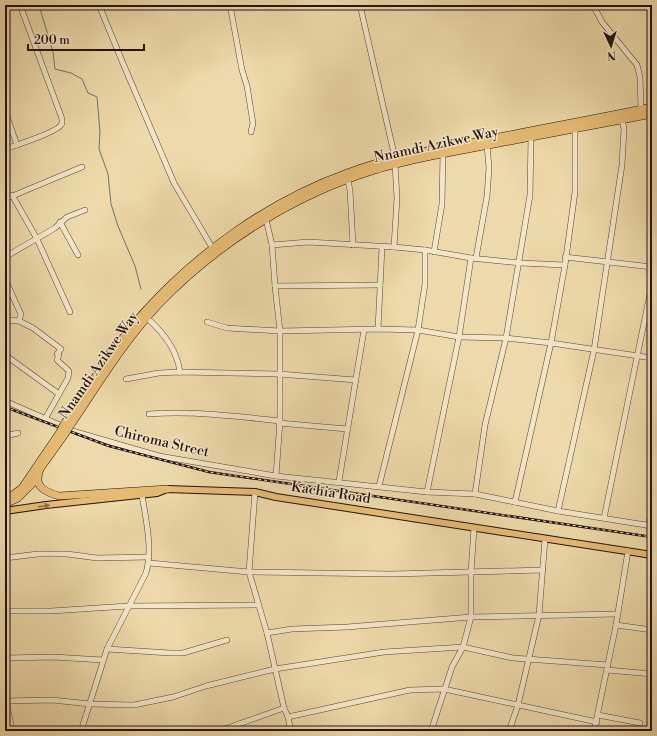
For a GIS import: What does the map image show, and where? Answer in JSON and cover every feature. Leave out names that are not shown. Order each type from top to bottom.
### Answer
[{"type":"highway","name":"Nnamdi Azikwe Way","points":[[5,504],[18,498],[32,484],[110,356],[126,333],[145,311],[175,281],[213,249],[251,222],[296,196],[347,173],[395,161],[652,107]]},
{"type":"highway","name":"Nnamdi Azikwe Way","points":[[67,425],[114,360],[159,304],[224,247],[266,219],[313,194],[395,161],[652,114]]},
{"type":"highway","points":[[5,499],[22,488],[62,433]]},
{"type":"highway","points":[[40,469],[38,479],[39,484],[47,492],[59,496],[167,489]]},
{"type":"main road","name":"Kachia Road","points":[[5,512],[157,493],[167,489],[256,492],[284,498],[652,555]]},
{"type":"street","points":[[5,149],[54,130],[61,125],[62,122],[20,5]]},
{"type":"street","points":[[99,5],[174,182],[213,249]]},
{"type":"street","points":[[230,5],[242,70],[247,86],[253,123],[251,132]]},
{"type":"street","points":[[360,5],[395,161],[397,198],[394,247]]},
{"type":"street","points":[[593,5],[602,22],[637,65],[640,77],[641,109]]},
{"type":"street","points":[[5,111],[17,145]]},
{"type":"street","points":[[558,511],[594,350],[622,165],[624,129],[622,119]]},
{"type":"street","points":[[515,502],[552,343],[565,265],[575,192],[575,128]]},
{"type":"street","points":[[475,494],[485,425],[506,338],[520,263],[530,195],[531,137]]},
{"type":"street","points":[[427,492],[487,196],[489,168],[487,145]]},
{"type":"street","points":[[434,252],[442,204],[442,153]]},
{"type":"street","points":[[5,199],[82,166]]},
{"type":"street","points":[[348,180],[353,245]]},
{"type":"street","points":[[12,195],[37,239],[70,312]]},
{"type":"street","points":[[5,257],[55,228],[67,217],[85,210]]},
{"type":"street","points":[[266,219],[272,245],[280,331],[280,422],[276,476]]},
{"type":"street","points":[[60,222],[78,256]]},
{"type":"street","points":[[272,245],[308,242],[394,247],[520,263],[565,265]]},
{"type":"street","points":[[378,329],[382,247]]},
{"type":"street","points":[[379,486],[418,330],[425,284],[425,250]]},
{"type":"street","points":[[565,257],[652,267]]},
{"type":"street","points":[[5,279],[20,310],[21,314],[19,321]]},
{"type":"street","points":[[604,518],[652,284]]},
{"type":"street","points":[[275,286],[380,285]]},
{"type":"street","points":[[147,318],[168,340],[179,364],[180,372]]},
{"type":"street","points":[[5,320],[19,321],[40,333],[60,349],[57,354],[59,355],[57,360],[67,369],[69,374],[45,420]]},
{"type":"street","points":[[207,322],[227,328],[280,331],[378,329],[418,330],[459,336],[506,338],[552,343],[652,358]]},
{"type":"street","points":[[339,482],[364,330]]},
{"type":"street","points":[[5,355],[59,394]]},
{"type":"street","points":[[126,379],[159,373],[180,372],[279,374],[356,380]]},
{"type":"street","name":"Chiroma Street","points":[[5,401],[45,420],[76,432],[159,456],[276,476],[427,492],[475,494],[558,511],[650,526]]},
{"type":"street","points":[[149,414],[169,412],[224,415],[347,429]]},
{"type":"street","points":[[5,436],[18,433]]},
{"type":"street","points":[[256,492],[249,572],[267,633],[284,708],[288,717],[291,731]]},
{"type":"street","points":[[81,731],[107,649],[146,573],[149,560],[147,526],[142,495]]},
{"type":"street","points":[[650,526],[652,509]]},
{"type":"street","points":[[431,731],[452,667],[463,647],[471,617],[471,572],[474,528]]},
{"type":"street","points":[[509,731],[518,705],[539,615],[545,539]]},
{"type":"street","points":[[594,731],[608,668],[628,551]]},
{"type":"street","points":[[5,558],[38,554],[67,554],[97,558],[149,560],[249,572],[392,574],[542,570]]},
{"type":"street","points":[[5,611],[51,611],[128,606],[258,605]]},
{"type":"street","points":[[267,633],[471,617],[617,614]]},
{"type":"street","points":[[616,625],[652,630]]},
{"type":"street","points":[[107,649],[183,653],[227,640]]},
{"type":"street","points":[[6,701],[52,700],[90,704],[134,705],[173,698],[206,686],[275,669],[384,652],[463,647],[513,658],[652,674]]},
{"type":"street","points":[[5,658],[53,656],[103,660]]},
{"type":"street","points":[[288,717],[410,690],[444,689],[596,722]]},
{"type":"street","points":[[5,694],[12,731]]},
{"type":"street","points":[[219,731],[284,708]]},
{"type":"street","points":[[598,715],[640,723]]},
{"type":"waterway","points":[[39,5],[53,52],[55,69],[71,73],[82,79],[88,93],[97,97],[100,132],[99,149],[108,174],[111,204],[118,226],[135,266],[141,289]]},
{"type":"railway","points":[[5,407],[109,446],[209,472],[652,537]]}]
